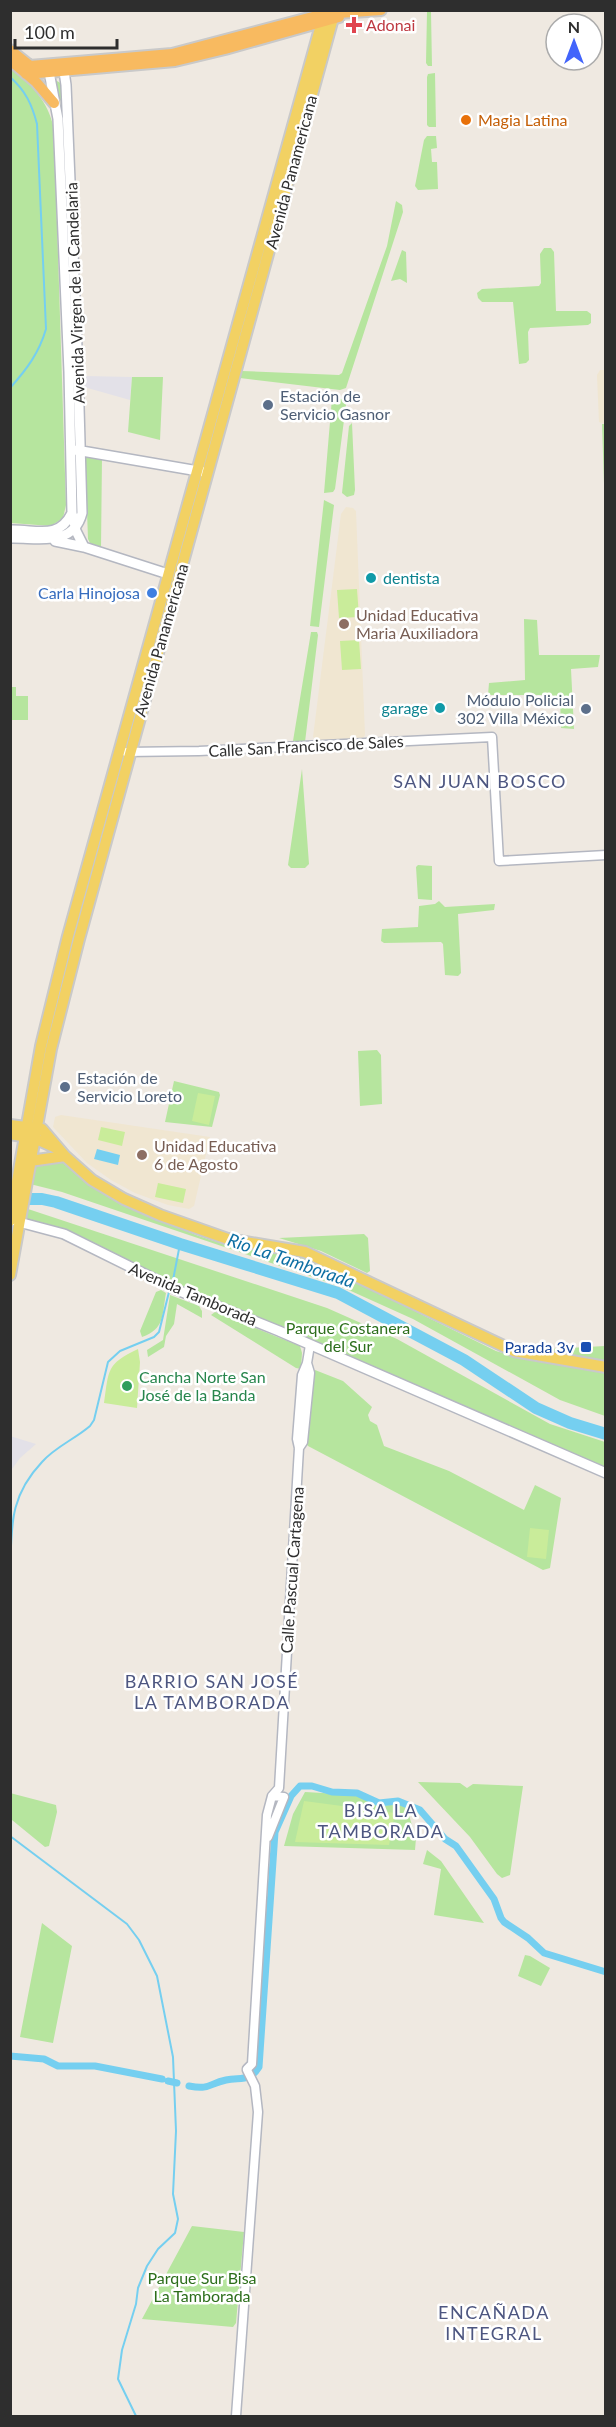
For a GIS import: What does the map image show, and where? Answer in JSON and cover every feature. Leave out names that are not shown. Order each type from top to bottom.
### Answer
[{"type":"highway","points":[[48,68],[171,54],[331,15],[381,10]]},
{"type":"highway","points":[[26,69],[30,66],[64,71],[175,61],[225,50],[331,15]]},
{"type":"highway","points":[[10,50],[54,104]]},
{"type":"highway","points":[[10,60],[26,69]]},
{"type":"main road","name":"Avenida Panamericana","points":[[125,752],[331,15]]},
{"type":"main road","name":"Avenida Virgen de la Candelaria","points":[[48,68],[58,119],[75,450],[82,513],[75,526]]},
{"type":"main road","name":"Avenida Virgen de la Candelaria","points":[[64,71],[74,254],[75,450],[72,513],[84,547]]},
{"type":"main road","points":[[75,450],[202,471]]},
{"type":"main road","name":"Avenida Panamericana","points":[[10,1275],[14,1221],[30,1132],[168,574],[202,471]]},
{"type":"main road","points":[[10,530],[52,532],[61,528],[72,513]]},
{"type":"main road","points":[[51,540],[62,537],[75,526]]},
{"type":"main road","points":[[10,538],[51,540],[84,547],[168,574]]},
{"type":"main road","points":[[10,1125],[30,1132],[62,1153],[92,1180],[107,1189],[183,1224],[228,1239],[305,1252],[514,1351],[606,1367]]},
{"type":"main road","points":[[10,1134],[30,1132]]},
{"type":"main road","points":[[10,1148],[26,1160],[62,1153]]},
{"type":"main road","name":"Avenida Tamborada","points":[[14,1221],[64,1234],[167,1286],[606,1473]]},
{"type":"street","name":"Calle San Francisco de Sales","points":[[125,752],[199,751],[492,737],[499,861],[606,855]]},
{"type":"street","name":"Calle Pascual Cartagena","points":[[236,2416],[258,2112],[253,2083],[247,2070],[252,2064],[267,1815],[272,1796],[279,1788],[299,1448],[303,1442],[310,1373],[307,1363],[310,1345]]},
{"type":"street","points":[[265,1848],[284,1797],[272,1796]]},
{"type":"shaded area","points":[[600,370],[605,370],[605,424],[599,422],[597,375]]},
{"type":"shaded area","points":[[84,376],[132,377],[130,400],[84,387]]},
{"type":"shaded area","name":"Unidad Educativa Maria Auxiliadora","points":[[346,507],[356,511],[365,735],[363,738],[318,741],[313,737],[341,514]]},
{"type":"shaded area","name":"Unidad Educativa 6 de Agosto","points":[[61,1115],[210,1137],[194,1206],[189,1209],[168,1205],[135,1193],[111,1180],[87,1163],[53,1127],[55,1117]]},
{"type":"shaded area","points":[[10,1436],[36,1444],[20,1458],[12,1469],[11,1469]]},
{"type":"green space","points":[[427,12],[431,12],[432,66],[426,63]]},
{"type":"green space","points":[[10,66],[43,101],[54,129],[66,505],[63,518],[51,526],[11,523]]},
{"type":"green space","points":[[435,73],[436,127],[429,127],[427,125],[427,77],[428,74]]},
{"type":"green space","points":[[57,81],[62,84],[67,221],[62,117],[55,84]]},
{"type":"green space","points":[[427,136],[436,136],[437,148],[431,149],[432,162],[437,162],[438,189],[418,190],[415,186],[424,140]]},
{"type":"green space","points":[[396,201],[402,205],[403,212],[346,388],[340,390],[240,378],[242,371],[339,375],[342,373],[387,246]]},
{"type":"green space","points":[[544,248],[551,248],[554,252],[556,311],[587,311],[591,314],[591,323],[530,328],[528,332],[529,360],[519,364],[513,302],[482,302],[477,293],[482,289],[539,286],[541,283],[540,254]]},
{"type":"green space","points":[[402,250],[406,252],[407,283],[400,279],[391,281]]},
{"type":"green space","points":[[132,377],[163,377],[160,440],[128,432]]},
{"type":"green space","points":[[332,398],[342,399],[346,405],[335,489],[333,492],[324,493]]},
{"type":"green space","points":[[352,423],[355,490],[354,495],[347,497],[342,493],[349,426]]},
{"type":"green space","points":[[602,424],[605,424],[605,485],[604,484]]},
{"type":"green space","points":[[85,454],[102,457],[101,548],[91,545],[88,539]]},
{"type":"green space","points":[[324,500],[334,505],[319,627],[310,626]]},
{"type":"green space","points":[[357,589],[359,617],[339,618],[337,590]]},
{"type":"green space","points":[[524,619],[537,620],[539,655],[600,655],[598,667],[571,669],[574,729],[561,728],[560,697],[488,695],[489,683],[525,680]]},
{"type":"green space","points":[[311,632],[317,632],[318,635],[305,742],[293,741]]},
{"type":"green space","points":[[359,640],[361,669],[342,670],[340,641]]},
{"type":"green space","points":[[11,687],[16,687],[16,696],[28,696],[28,720],[11,720]]},
{"type":"green space","points":[[302,769],[309,864],[305,868],[291,868],[288,865]]},
{"type":"green space","points":[[418,865],[432,866],[432,900],[418,899],[416,867]]},
{"type":"green space","points":[[439,901],[445,907],[495,904],[494,910],[458,914],[461,973],[458,976],[445,975],[441,942],[384,943],[381,941],[382,929],[418,927],[419,906],[435,904]]},
{"type":"green space","points":[[377,1050],[381,1055],[382,1104],[360,1106],[358,1051]]},
{"type":"green space","points":[[174,1081],[219,1092],[212,1127],[165,1122]]},
{"type":"green space","points":[[198,1093],[215,1096],[209,1125],[192,1121]]},
{"type":"green space","points":[[101,1127],[125,1132],[122,1146],[98,1140]]},
{"type":"green space","name":"Parque Costanera del Sur","points":[[64,1161],[87,1182],[114,1198],[196,1235],[222,1243],[313,1261],[496,1351],[523,1359],[605,1373],[605,1416],[560,1400],[413,1319],[342,1287],[62,1192],[30,1184],[33,1164]]},
{"type":"green space","points":[[158,1183],[186,1189],[183,1203],[155,1197]]},
{"type":"green space","name":"Parque Costanera del Sur","points":[[25,1208],[327,1308],[397,1339],[550,1424],[605,1442],[605,1469],[178,1287],[54,1226],[25,1218]]},
{"type":"green space","points":[[364,1234],[368,1238],[370,1271],[367,1273],[321,1251],[279,1238]]},
{"type":"green space","points":[[161,1290],[166,1293],[159,1325],[142,1337],[140,1331],[156,1292]]},
{"type":"green space","points":[[170,1295],[199,1306],[202,1318],[177,1304],[174,1324],[166,1336],[164,1347],[148,1357],[147,1350],[163,1340]]},
{"type":"green space","points":[[215,1312],[300,1346],[301,1369],[211,1315]]},
{"type":"green space","points":[[605,1346],[605,1362],[530,1350]]},
{"type":"green space","points":[[138,1349],[140,1362],[137,1408],[104,1403],[109,1375],[114,1364]]},
{"type":"green space","points":[[315,1370],[343,1381],[372,1407],[368,1415],[370,1421],[377,1425],[384,1446],[449,1471],[524,1510],[535,1485],[561,1498],[550,1568],[543,1570],[308,1446],[305,1441]]},
{"type":"green space","points":[[530,1528],[549,1530],[546,1559],[527,1557]]},
{"type":"green space","points":[[418,1782],[460,1783],[467,1788],[473,1784],[523,1786],[510,1875],[502,1878],[497,1874],[470,1837]]},
{"type":"green space","points":[[305,1792],[358,1795],[384,1806],[399,1803],[406,1806],[416,1838],[415,1850],[284,1846],[293,1814]]},
{"type":"green space","points":[[10,1793],[56,1805],[57,1812],[49,1846],[45,1847],[12,1820]]},
{"type":"green space","points":[[304,1801],[395,1813],[389,1845],[295,1842]]},
{"type":"green space","points":[[427,1850],[441,1861],[484,1923],[434,1915],[441,1869],[423,1864]]},
{"type":"green space","points":[[42,1923],[72,1946],[53,2043],[20,2037]]},
{"type":"green space","points":[[525,1955],[550,1968],[541,1986],[518,1976]]},
{"type":"green space","name":"Parque Sur Bisa La Tamborada","points":[[192,2226],[244,2232],[236,2323],[233,2327],[142,2319]]},
{"type":"water","points":[[97,1149],[120,1155],[118,1165],[94,1159]]},
{"type":"waterway","points":[[10,77],[28,99],[37,124],[46,329],[32,360],[10,388]]},
{"type":"waterway","name":"Río La Tamborada","points":[[13,1199],[42,1199],[56,1202],[180,1244],[338,1293],[464,1360],[536,1408],[570,1423],[606,1434]]},
{"type":"waterway","points":[[173,1280],[180,1244]]},
{"type":"waterway","points":[[10,1574],[14,1514],[23,1488],[47,1457],[90,1426],[94,1420],[108,1362],[120,1351],[154,1337],[159,1332],[169,1292]]},
{"type":"waterway","points":[[189,2086],[205,2087],[226,2080],[249,2077],[259,2067],[275,1832],[291,1796],[300,1786],[312,1786],[332,1792],[357,1793],[379,1803],[398,1801],[420,1810],[445,1839],[456,1846],[494,1899],[504,1922],[528,1938],[544,1953],[606,1972]]},
{"type":"waterway","points":[[10,1836],[127,1924],[139,1940],[157,1976],[173,2057],[176,2131],[173,2194],[178,2219],[175,2233],[158,2249],[147,2266],[138,2288],[136,2304],[122,2350],[118,2379],[136,2416]]},
{"type":"waterway","points":[[10,2056],[44,2059],[58,2066],[95,2066],[162,2079]]},
{"type":"waterway","points":[[168,2081],[177,2083]]},
{"type":"place","name":"Adonai","points":[[354,25]]},
{"type":"place","name":"Magia Latina","points":[[466,120]]},
{"type":"place","name":"Estación de Servicio Gasnor","points":[[268,405]]},
{"type":"place","name":"dentista","points":[[371,578]]},
{"type":"place","name":"Carla Hinojosa","points":[[152,593]]},
{"type":"place","name":"Unidad Educativa Maria Auxiliadora","points":[[344,624]]},
{"type":"place","name":"garage","points":[[440,708]]},
{"type":"place","name":"Módulo Policial 302 Villa México","points":[[586,709]]},
{"type":"place","name":"Estación de Servicio Loreto","points":[[65,1087]]},
{"type":"place","name":"Unidad Educativa 6 de Agosto","points":[[142,1155]]},
{"type":"place","name":"Parada 3v","points":[[586,1347]]},
{"type":"place","name":"Cancha Norte San José de la Banda","points":[[127,1386]]},
{"type":"district","name":"SAN JUAN BOSCO","points":[[480,782]]},
{"type":"district","name":"BARRIO SAN JOSÉ LA TAMBORADA","points":[[212,1692]]},
{"type":"district","name":"BISA LA TAMBORADA","points":[[381,1821]]},
{"type":"district","name":"ENCAÑADA INTEGRAL","points":[[494,2323]]}]
